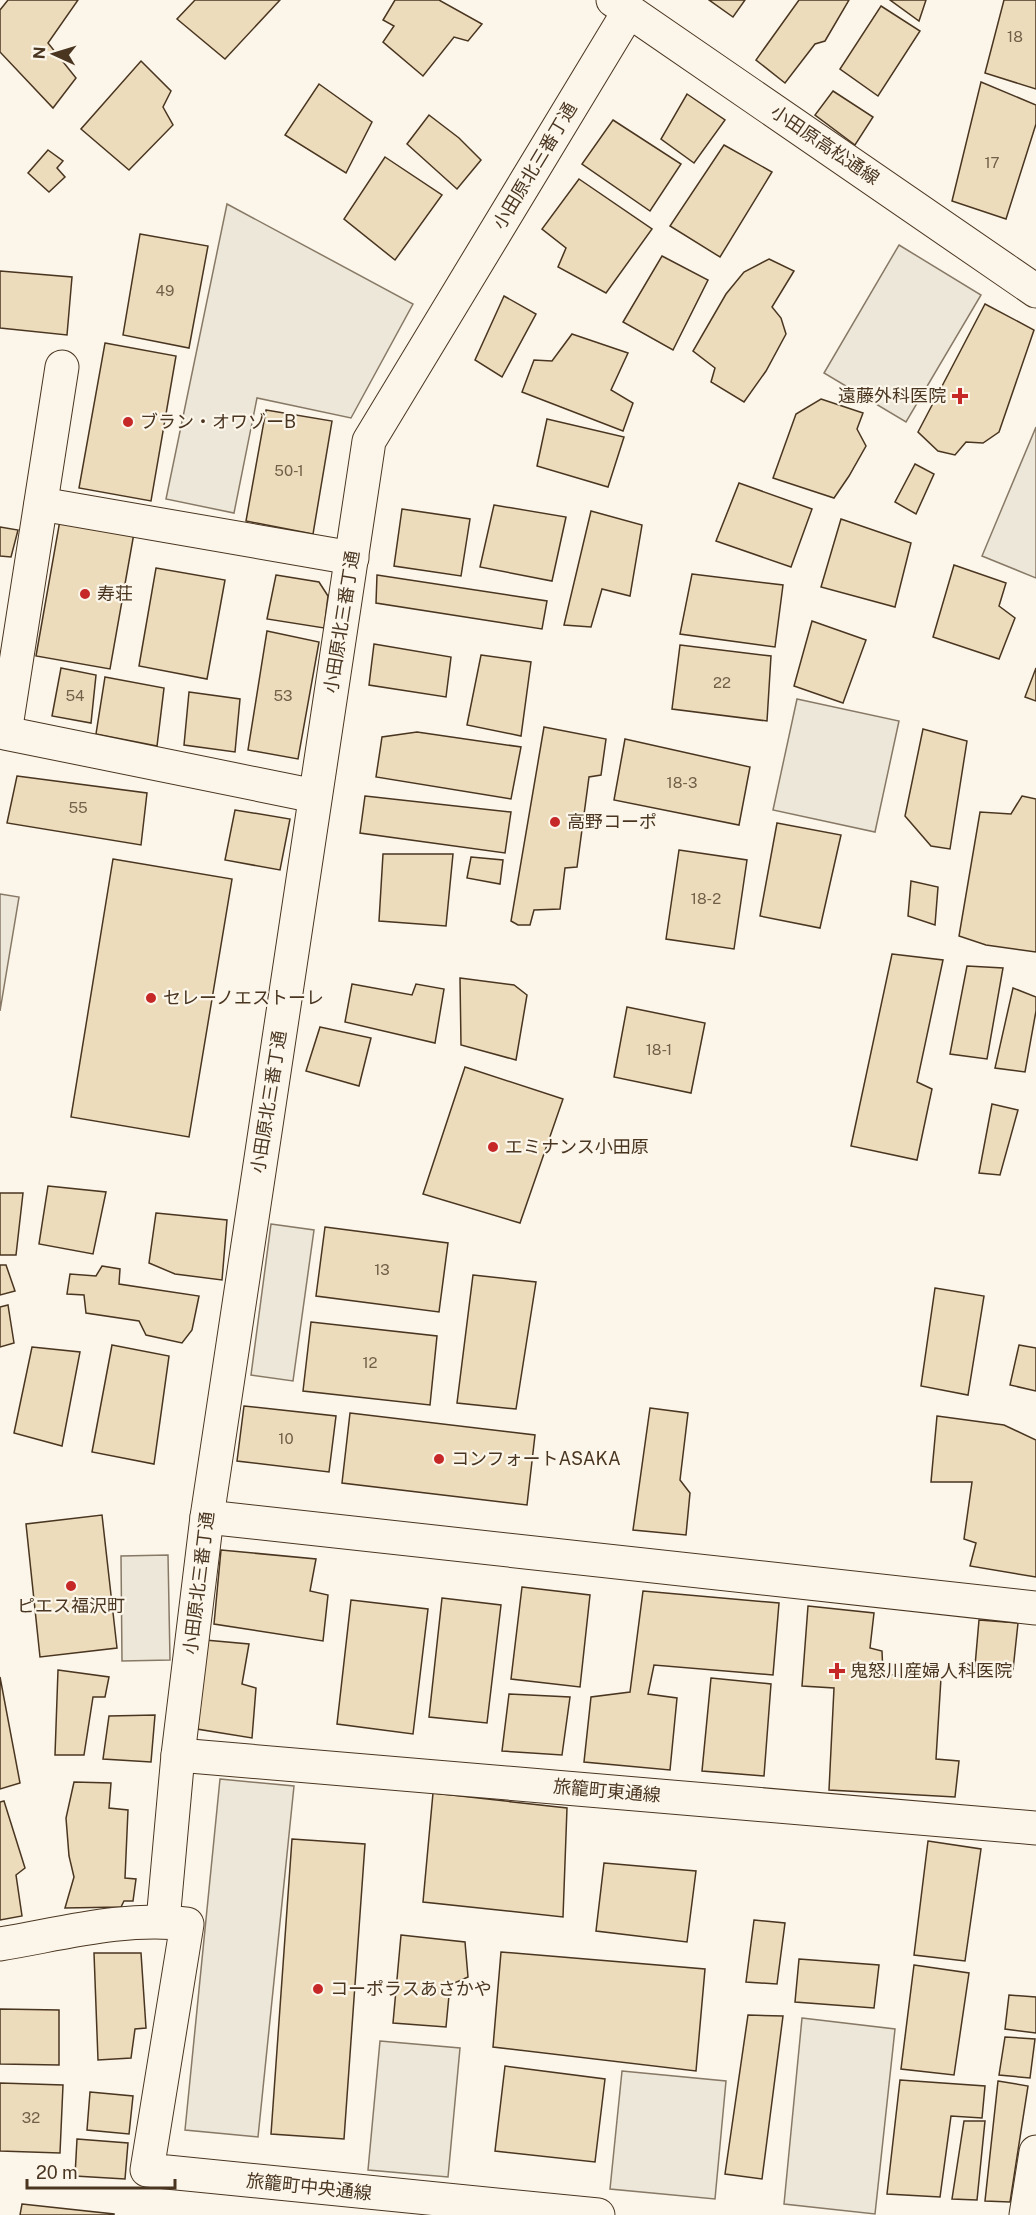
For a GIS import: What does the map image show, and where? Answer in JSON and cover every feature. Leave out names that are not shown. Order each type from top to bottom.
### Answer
[{"type":"street","name":"小田原高松通線","points":[[621,6],[1036,291]]},
{"type":"street","name":"小田原北三番丁通","points":[[163,1921],[178,1755],[207,1517],[369,441],[621,6]]},
{"type":"street","points":[[62,367],[5,733],[315,796]]},
{"type":"street","points":[[41,504],[352,558]]},
{"type":"street","points":[[207,1517],[1036,1608]]},
{"type":"street","name":"旅籠町東通線","points":[[178,1755],[1036,1828]]},
{"type":"street","points":[[0,1944],[125,1924],[163,1921]]},
{"type":"street","name":"旅籠町中央通線","points":[[163,1921],[187,1924],[147,2170],[598,2215]]},
{"type":"street","points":[[1026,2215],[1036,2152]]},
{"type":"shaded area","points":[[227,204],[413,304],[351,418],[257,398],[234,513],[166,499]]},
{"type":"shaded area","points":[[899,245],[981,295],[906,422],[824,373]]},
{"type":"shaded area","points":[[1036,427],[1036,578],[982,556]]},
{"type":"shaded area","points":[[797,699],[899,721],[875,832],[773,810]]},
{"type":"shaded area","points":[[0,894],[19,897],[0,1011]]},
{"type":"shaded area","points":[[271,1224],[314,1230],[293,1381],[251,1375]]},
{"type":"shaded area","points":[[168,1555],[170,1660],[122,1661],[121,1556]]},
{"type":"shaded area","points":[[220,1779],[294,1786],[258,2137],[185,2130]]},
{"type":"shaded area","points":[[802,2018],[895,2029],[875,2214],[784,2204]]},
{"type":"shaded area","points":[[380,2041],[460,2048],[448,2177],[368,2170]]},
{"type":"shaded area","points":[[622,2071],[726,2081],[715,2199],[610,2189]]},
{"type":"building","points":[[8,0],[78,0],[48,43],[76,78],[53,108],[0,52],[0,10]]},
{"type":"building","points":[[195,0],[280,0],[225,59],[177,19]]},
{"type":"building","points":[[395,0],[439,0],[482,24],[468,41],[454,37],[423,76],[383,42],[394,26],[383,20]]},
{"type":"building","points":[[709,0],[745,0],[733,17]]},
{"type":"building","points":[[799,0],[849,0],[825,41],[815,44],[785,83],[756,60]]},
{"type":"building","points":[[890,0],[926,0],[919,21]]},
{"type":"building","points":[[1004,0],[1036,0],[1036,89],[985,73]]},
{"type":"building","points":[[881,6],[920,31],[878,96],[840,69]]},
{"type":"building","points":[[141,61],[171,91],[163,107],[173,125],[129,170],[81,129]]},
{"type":"building","points":[[981,82],[1036,105],[1036,124],[1006,219],[952,201]]},
{"type":"building","points":[[319,84],[372,122],[346,173],[285,135]]},
{"type":"building","points":[[833,91],[873,117],[855,145],[815,115]]},
{"type":"building","points":[[687,94],[725,120],[694,163],[661,139]]},
{"type":"building","points":[[429,115],[459,138],[481,160],[457,189],[407,144]]},
{"type":"building","points":[[613,120],[681,164],[650,211],[582,164]]},
{"type":"building","points":[[724,145],[772,172],[720,257],[670,226]]},
{"type":"building","points":[[48,150],[63,161],[57,168],[65,177],[49,192],[28,173]]},
{"type":"building","points":[[385,157],[442,195],[395,260],[344,219]]},
{"type":"building","points":[[579,179],[652,229],[606,293],[558,267],[566,248],[542,229]]},
{"type":"building","points":[[140,234],[208,246],[189,348],[123,335]]},
{"type":"building","points":[[662,256],[708,280],[673,350],[623,322]]},
{"type":"building","points":[[769,259],[794,271],[772,307],[781,318],[786,334],[766,371],[744,402],[711,382],[715,368],[693,351],[726,294],[744,272]]},
{"type":"building","points":[[0,271],[72,277],[67,335],[0,328]]},
{"type":"building","points":[[504,296],[536,314],[502,377],[475,360]]},
{"type":"building","points":[[985,304],[1034,330],[999,432],[983,443],[966,442],[955,455],[938,451],[918,432]]},
{"type":"building","points":[[572,334],[628,353],[611,390],[633,403],[623,431],[522,392],[534,360],[552,361]]},
{"type":"building","name":"ブラン・オワゾーB","points":[[105,343],[176,356],[151,501],[79,488]]},
{"type":"building","points":[[821,399],[863,413],[857,429],[866,446],[834,498],[773,478],[796,414]]},
{"type":"building","points":[[266,410],[332,421],[313,534],[246,521]]},
{"type":"building","points":[[547,419],[624,437],[608,487],[537,466]]},
{"type":"building","points":[[915,464],[934,474],[916,514],[895,502]]},
{"type":"building","points":[[739,483],[812,509],[791,567],[716,541]]},
{"type":"building","points":[[494,505],[566,517],[552,581],[480,567]]},
{"type":"building","points":[[402,509],[470,519],[461,576],[394,566]]},
{"type":"building","points":[[591,511],[642,525],[630,596],[602,589],[591,627],[564,625]]},
{"type":"building","points":[[841,519],[911,543],[895,607],[821,587]]},
{"type":"building","name":"寿荘","points":[[60,520],[134,533],[110,669],[36,656]]},
{"type":"building","points":[[0,527],[18,530],[11,557],[0,556]]},
{"type":"building","points":[[954,565],[1006,583],[999,606],[1015,618],[999,659],[933,637]]},
{"type":"building","points":[[156,568],[225,580],[207,679],[139,666]]},
{"type":"building","points":[[692,574],[783,585],[775,647],[680,634]]},
{"type":"building","points":[[276,575],[319,582],[328,596],[324,628],[267,619]]},
{"type":"building","points":[[377,575],[547,601],[542,629],[376,603]]},
{"type":"building","points":[[812,621],[866,640],[843,703],[794,686]]},
{"type":"building","points":[[267,631],[319,642],[298,759],[248,750]]},
{"type":"building","points":[[374,644],[451,657],[446,697],[369,685]]},
{"type":"building","points":[[680,645],[771,656],[767,721],[672,709]]},
{"type":"building","points":[[481,655],[531,662],[521,736],[467,725]]},
{"type":"building","points":[[61,668],[96,675],[91,723],[52,716]]},
{"type":"building","points":[[1036,668],[1036,701],[1025,697]]},
{"type":"building","points":[[105,677],[164,688],[157,746],[96,734]]},
{"type":"building","points":[[189,692],[240,699],[235,752],[184,745]]},
{"type":"building","name":"高野コーポ","points":[[544,727],[606,739],[601,775],[589,777],[577,867],[565,868],[560,909],[534,910],[530,925],[518,925],[511,921]]},
{"type":"building","points":[[923,729],[967,741],[950,849],[931,846],[905,816]]},
{"type":"building","points":[[417,732],[521,747],[511,799],[376,777],[382,737]]},
{"type":"building","points":[[625,739],[750,767],[739,825],[614,800]]},
{"type":"building","points":[[17,776],[147,793],[141,845],[7,823]]},
{"type":"building","points":[[365,796],[511,812],[505,853],[360,833]]},
{"type":"building","points":[[1022,796],[1036,799],[1036,952],[986,945],[959,936],[980,812],[1011,814]]},
{"type":"building","points":[[235,810],[290,819],[280,870],[225,860]]},
{"type":"building","points":[[777,823],[841,835],[820,928],[760,916]]},
{"type":"building","points":[[679,850],[747,860],[734,949],[666,939]]},
{"type":"building","points":[[383,854],[453,854],[446,926],[379,921]]},
{"type":"building","points":[[471,857],[503,860],[500,884],[467,878]]},
{"type":"building","name":"セレーノエストーレ","points":[[113,859],[232,879],[189,1137],[71,1117]]},
{"type":"building","points":[[911,881],[938,887],[935,925],[908,916]]},
{"type":"building","points":[[892,954],[943,960],[917,1082],[932,1089],[917,1160],[851,1146]]},
{"type":"building","points":[[967,966],[1003,968],[987,1059],[950,1054]]},
{"type":"building","points":[[460,978],[514,985],[527,995],[516,1060],[461,1045]]},
{"type":"building","points":[[352,984],[412,995],[416,984],[444,989],[435,1043],[345,1022]]},
{"type":"building","points":[[1013,988],[1036,997],[1036,1011],[1025,1072],[995,1068]]},
{"type":"building","points":[[627,1007],[705,1023],[691,1093],[614,1077]]},
{"type":"building","points":[[320,1027],[371,1038],[359,1086],[306,1071]]},
{"type":"building","name":"エミナンス小田原","points":[[465,1067],[563,1099],[520,1223],[423,1194]]},
{"type":"building","points":[[992,1104],[1018,1110],[1000,1175],[979,1173]]},
{"type":"building","points":[[48,1186],[106,1192],[93,1254],[39,1244]]},
{"type":"building","points":[[0,1193],[23,1193],[16,1255],[0,1255]]},
{"type":"building","points":[[156,1213],[227,1220],[222,1280],[175,1274],[149,1263]]},
{"type":"building","points":[[325,1227],[448,1243],[439,1312],[316,1296]]},
{"type":"building","points":[[0,1265],[6,1265],[15,1291],[0,1295]]},
{"type":"building","points":[[102,1266],[120,1269],[119,1284],[199,1296],[192,1330],[182,1343],[146,1335],[139,1321],[86,1313],[84,1295],[67,1294],[70,1274],[96,1276]]},
{"type":"building","points":[[473,1275],[536,1282],[516,1409],[457,1403]]},
{"type":"building","points":[[935,1288],[984,1296],[968,1395],[921,1386]]},
{"type":"building","points":[[8,1305],[14,1343],[0,1347],[0,1307]]},
{"type":"building","points":[[311,1322],[437,1336],[430,1405],[303,1391]]},
{"type":"building","points":[[112,1345],[169,1356],[154,1464],[92,1452]]},
{"type":"building","points":[[1019,1345],[1036,1348],[1036,1391],[1010,1385]]},
{"type":"building","points":[[32,1347],[80,1352],[62,1446],[14,1433]]},
{"type":"building","points":[[244,1406],[336,1416],[329,1472],[237,1461]]},
{"type":"building","points":[[650,1408],[688,1413],[680,1480],[690,1493],[686,1535],[633,1530]]},
{"type":"building","name":"コンフォートASAKA","points":[[350,1413],[535,1435],[527,1505],[342,1483]]},
{"type":"building","points":[[937,1416],[1004,1425],[1036,1440],[1036,1577],[970,1566],[976,1543],[964,1539],[972,1482],[931,1482]]},
{"type":"building","name":"ピエス福沢町","points":[[102,1515],[117,1648],[40,1657],[26,1524]]},
{"type":"building","points":[[221,1550],[316,1559],[310,1591],[328,1595],[323,1641],[214,1624]]},
{"type":"building","points":[[522,1587],[590,1595],[580,1687],[511,1679]]},
{"type":"building","points":[[643,1591],[779,1603],[773,1675],[654,1665],[648,1694],[677,1698],[670,1770],[584,1762],[591,1697],[630,1692]]},
{"type":"building","points":[[442,1598],[501,1605],[487,1723],[429,1717]]},
{"type":"building","points":[[351,1600],[428,1609],[413,1734],[337,1724]]},
{"type":"building","name":"鬼怒川産婦人科医院","points":[[808,1606],[874,1613],[870,1648],[882,1651],[883,1674],[941,1678],[936,1759],[959,1761],[955,1797],[829,1790],[834,1688],[802,1686]]},
{"type":"building","points":[[979,1620],[1018,1623],[1013,1670],[975,1666]]},
{"type":"building","points":[[205,1640],[249,1644],[242,1684],[256,1688],[252,1738],[197,1729]]},
{"type":"building","points":[[58,1670],[109,1677],[105,1697],[93,1697],[84,1755],[55,1755]]},
{"type":"building","points":[[0,1677],[20,1783],[0,1789]]},
{"type":"building","points":[[711,1678],[771,1684],[764,1776],[702,1771]]},
{"type":"building","points":[[509,1694],[570,1697],[562,1755],[502,1751]]},
{"type":"building","points":[[155,1715],[151,1762],[103,1759],[109,1716]]},
{"type":"building","points":[[74,1782],[111,1783],[109,1808],[128,1810],[125,1878],[136,1879],[133,1901],[124,1901],[121,1907],[65,1908],[74,1877],[69,1856],[66,1818]]},
{"type":"building","points":[[433,1793],[567,1808],[563,1917],[423,1902]]},
{"type":"building","points":[[4,1801],[25,1868],[16,1875],[22,1916],[0,1920],[0,1802]]},
{"type":"building","name":"コーポラスあさかや","points":[[292,1839],[365,1844],[344,2139],[271,2134]]},
{"type":"building","points":[[928,1841],[981,1849],[965,1961],[914,1955]]},
{"type":"building","points":[[604,1863],[696,1871],[687,1942],[596,1931]]},
{"type":"building","points":[[754,1920],[785,1923],[777,1984],[746,1982]]},
{"type":"building","points":[[401,1935],[465,1942],[468,1977],[450,1985],[446,2027],[393,2023]]},
{"type":"building","points":[[501,1952],[705,1969],[696,2071],[493,2047]]},
{"type":"building","points":[[94,1953],[141,1953],[146,2028],[135,2029],[131,2058],[98,2060]]},
{"type":"building","points":[[799,1959],[879,1965],[874,2008],[795,2002]]},
{"type":"building","points":[[914,1965],[969,1973],[954,2075],[901,2069]]},
{"type":"building","points":[[1009,1995],[1036,1997],[1036,2033],[1005,2029]]},
{"type":"building","points":[[0,2009],[59,2010],[59,2065],[0,2064]]},
{"type":"building","points":[[748,2015],[783,2016],[762,2179],[725,2174]]},
{"type":"building","points":[[1005,2037],[1035,2039],[1030,2078],[999,2075]]},
{"type":"building","points":[[505,2066],[605,2079],[595,2162],[495,2151]]},
{"type":"building","points":[[900,2080],[985,2086],[982,2118],[951,2116],[940,2197],[887,2194]]},
{"type":"building","points":[[998,2081],[1028,2086],[1010,2202],[985,2201]]},
{"type":"building","points":[[0,2083],[63,2085],[60,2153],[0,2151]]},
{"type":"building","points":[[90,2092],[133,2096],[129,2134],[87,2130]]},
{"type":"building","points":[[964,2121],[985,2121],[977,2200],[952,2199]]},
{"type":"building","points":[[77,2139],[128,2143],[125,2179],[75,2176]]},
{"type":"building","points":[[22,2204],[114,2214],[114,2215],[20,2215]]},
{"type":"place","name":"遠藤外科医院","points":[[960,396]]},
{"type":"place","name":"ブラン・オワゾーB","points":[[128,422]]},
{"type":"place","name":"寿荘","points":[[85,594]]},
{"type":"place","name":"高野コーポ","points":[[555,822]]},
{"type":"place","name":"セレーノエストーレ","points":[[151,998]]},
{"type":"place","name":"エミナンス小田原","points":[[493,1147]]},
{"type":"place","name":"コンフォートASAKA","points":[[439,1459]]},
{"type":"place","name":"ピエス福沢町","points":[[71,1586]]},
{"type":"place","name":"鬼怒川産婦人科医院","points":[[837,1671]]},
{"type":"place","name":"コーポラスあさかや","points":[[318,1989]]}]
